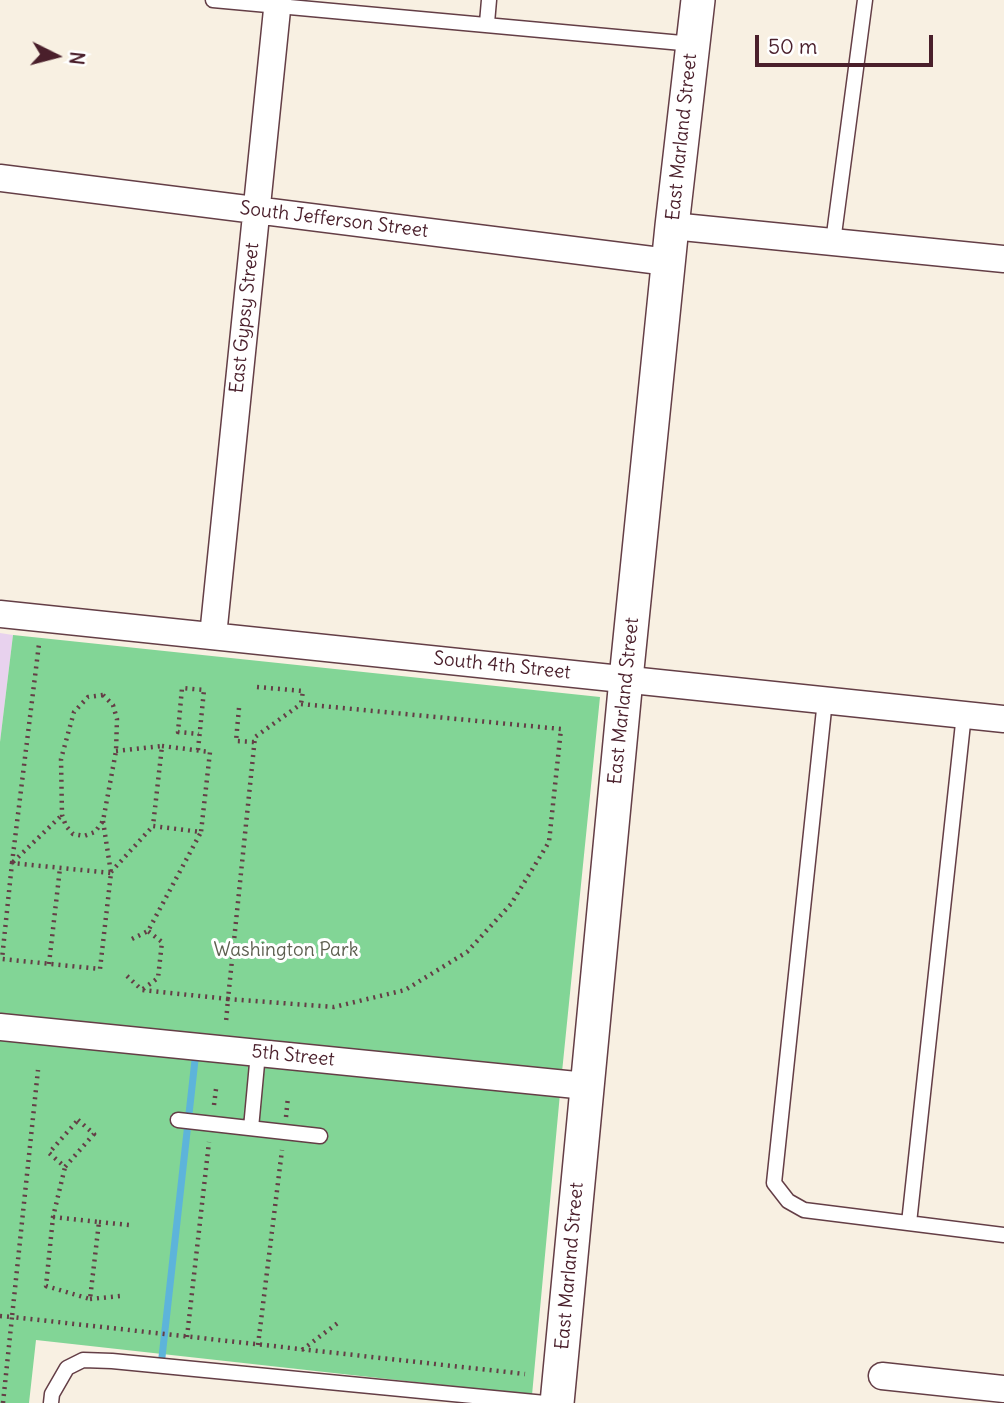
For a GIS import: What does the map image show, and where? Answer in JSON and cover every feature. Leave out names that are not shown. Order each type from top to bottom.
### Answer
[{"type":"street","name":"East Marland Street","points":[[557,1403],[626,679],[668,262],[698,0]]},
{"type":"street","name":"East Gypsy Street","points":[[213,636],[278,4]]},
{"type":"street","name":"South Jefferson Street","points":[[0,178],[668,262]]},
{"type":"street","points":[[672,226],[1004,259]]},
{"type":"street","name":"South 4th Street","points":[[0,614],[1004,719]]},
{"type":"street","name":"5th Street","points":[[0,1027],[586,1086]]},
{"type":"street","points":[[882,1376],[910,1391],[1004,1389]]},
{"type":"lane","points":[[213,0],[487,23],[693,44]]},
{"type":"lane","points":[[487,23],[489,0]]},
{"type":"lane","points":[[833,242],[866,0]]},
{"type":"lane","points":[[825,700],[774,1183],[788,1201],[804,1210],[1004,1235]]},
{"type":"lane","points":[[909,1223],[964,715]]},
{"type":"lane","points":[[251,1128],[258,1053]]},
{"type":"lane","points":[[178,1120],[320,1136]]},
{"type":"lane","points":[[51,1403],[52,1394],[67,1368],[83,1360],[545,1403]]},
{"type":"path","points":[[39,644],[2,959],[100,969],[111,873],[103,821],[116,751],[117,719],[113,705],[103,695],[88,697],[74,712],[61,759],[62,815],[66,826],[73,834],[84,836],[95,832],[103,821]]},
{"type":"path","points":[[257,687],[303,691],[301,704]]},
{"type":"path","points":[[198,750],[204,690],[182,688],[178,732],[199,734]]},
{"type":"path","points":[[127,976],[142,990],[228,999],[334,1007],[405,990],[467,952],[511,904],[549,842],[561,729],[301,704],[255,737],[254,742],[228,999],[226,1022]]},
{"type":"path","points":[[239,708],[236,741],[254,742]]},
{"type":"path","points":[[111,873],[153,826],[162,746]]},
{"type":"path","points":[[116,751],[162,746],[210,752],[201,832],[148,931],[132,939]]},
{"type":"path","points":[[12,863],[62,815]]},
{"type":"path","points":[[153,826],[201,832]]},
{"type":"path","points":[[12,863],[111,873]]},
{"type":"path","points":[[49,964],[60,868]]},
{"type":"path","points":[[142,990],[158,978],[162,942],[148,931]]},
{"type":"path","points":[[3,1403],[38,1070]]},
{"type":"path","points":[[187,1337],[216,1089]]},
{"type":"path","points":[[258,1345],[288,1097]]},
{"type":"path","points":[[65,1167],[49,1153],[78,1120],[94,1134],[65,1167],[53,1217],[46,1286],[90,1299],[121,1296]]},
{"type":"path","points":[[53,1217],[129,1225]]},
{"type":"path","points":[[90,1299],[99,1222]]},
{"type":"path","points":[[0,1316],[525,1374]]},
{"type":"path","points":[[301,1350],[339,1322]]},
{"type":"shaded area","points":[[0,633],[13,635],[0,742]]},
{"type":"green space","name":"Washington Park","points":[[13,635],[600,697],[532,1395],[36,1340],[29,1403],[0,1403],[0,742]]},
{"type":"waterway","points":[[161,1366],[196,1051]]}]
